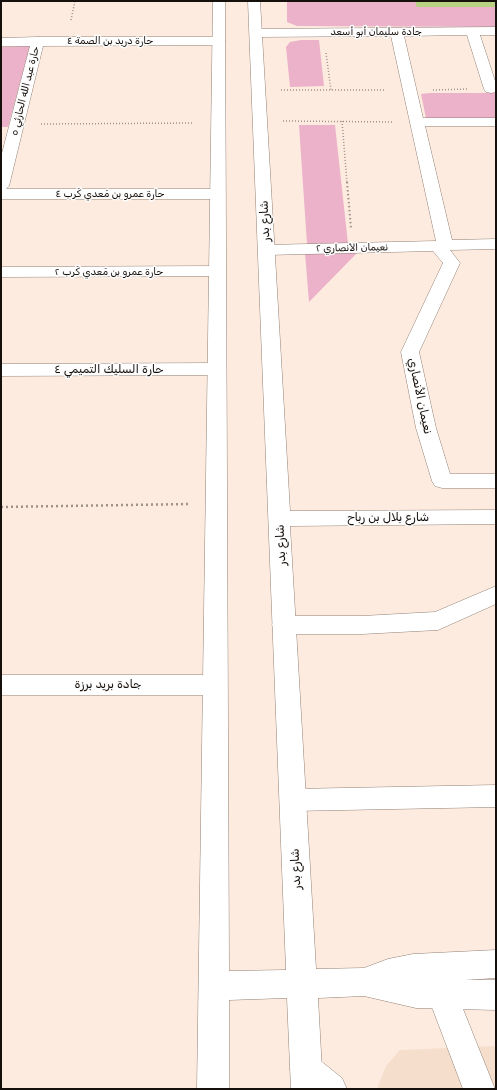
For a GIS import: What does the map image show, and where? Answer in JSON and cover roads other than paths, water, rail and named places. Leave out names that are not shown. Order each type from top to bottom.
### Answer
[{"type":"main road","points":[[213,1089],[219,1]]},
{"type":"main road","name":"شارع بدر","points":[[254,1],[306,1079]]},
{"type":"main road","points":[[472,31],[491,89]]},
{"type":"main road","name":"جادة سليمان أبو أسعد","points":[[256,33],[496,31]]},
{"type":"main road","points":[[397,32],[417,122],[441,246]]},
{"type":"main road","name":"حارة عبد الله الحارثي ٥","points":[[1,186],[11,130],[38,41]]},
{"type":"main road","name":"حارة دريد بن الصمة ٤","points":[[1,42],[219,41]]},
{"type":"main road","points":[[417,122],[496,122]]},
{"type":"main road","name":"حارة عمرو بن مَعدي كَرب ٤","points":[[1,194],[218,194]]},
{"type":"main road","name":"نعيمان الأنصاري ٢","points":[[266,250],[496,244]]},
{"type":"main road","name":"نعيمان الأنصاري","points":[[441,246],[452,263],[410,352],[426,428],[442,481],[496,480]]},
{"type":"main road","name":"حارة عمرو بن مَعدي كَرب ٢","points":[[1,272],[218,271]]},
{"type":"main road","name":"حارة السليك التميمي ٤","points":[[1,370],[217,369]]},
{"type":"main road","name":"شارع بلال بن رباح","points":[[280,519],[496,517]]},
{"type":"main road","points":[[284,625],[362,625],[438,622],[496,594]]},
{"type":"main road","name":"جادة بريد برزة","points":[[1,686],[215,685]]},
{"type":"main road","points":[[292,800],[496,796]]},
{"type":"main road","points":[[364,982],[388,973],[413,968],[496,964]]},
{"type":"main road","points":[[213,986],[364,982],[390,988],[442,994],[496,995]]},
{"type":"main road","points":[[442,994],[479,1089]]},
{"type":"main road","points":[[306,1079],[331,1089]]}]
